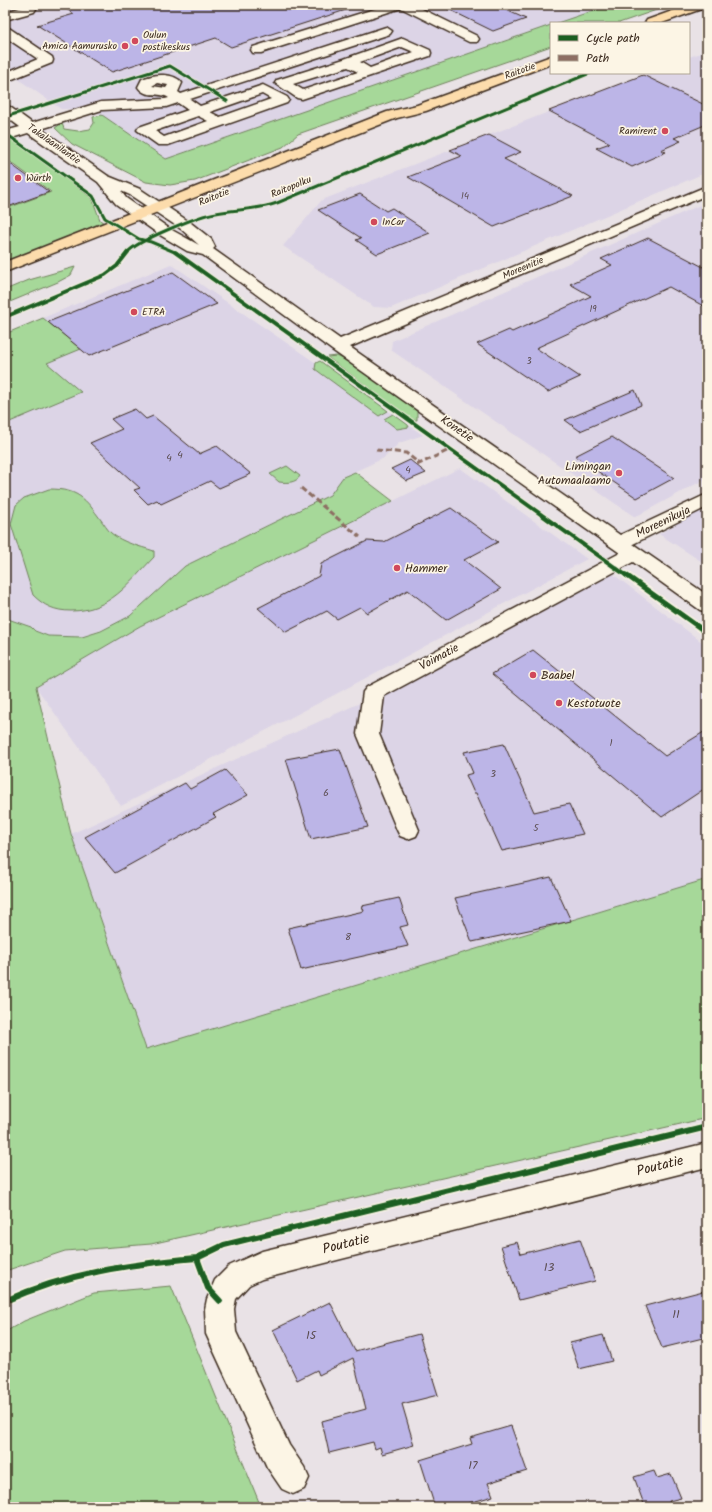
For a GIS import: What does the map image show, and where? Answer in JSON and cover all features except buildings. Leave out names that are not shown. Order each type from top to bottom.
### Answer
[{"type":"main road","points":[[654,22],[700,5]]},
{"type":"main road","name":"Raitotie","points":[[5,267],[145,218],[400,122],[421,108],[550,60]]},
{"type":"main road","name":"Raitotie","points":[[5,281],[145,218]]},
{"type":"street","points":[[257,50],[399,5]]},
{"type":"street","points":[[404,5],[473,39]]},
{"type":"street","points":[[5,16],[30,9]]},
{"type":"street","points":[[5,31],[47,60],[5,78]]},
{"type":"street","points":[[5,136],[30,128],[77,117],[101,106],[166,103],[174,95],[386,31]]},
{"type":"street","points":[[403,42],[424,53],[302,95],[282,83],[348,62],[403,42]]},
{"type":"street","points":[[327,50],[368,72]]},
{"type":"street","points":[[263,89],[282,100],[219,122],[163,142],[144,130],[263,89]]},
{"type":"street","points":[[174,95],[219,122]]},
{"type":"street","name":"Takalaanilantie","points":[[5,110],[103,179],[135,192],[164,211]]},
{"type":"street","name":"Takalaanilantie","points":[[103,179],[121,201],[145,218]]},
{"type":"street","name":"Moreenitie","points":[[338,346],[707,190]]},
{"type":"street","name":"Konetie","points":[[164,211],[206,242],[208,252]]},
{"type":"street","name":"Konetie","points":[[145,218],[192,248],[208,252],[338,346],[707,605]]},
{"type":"street","name":"Moreenikuja","points":[[626,548],[707,500]]},
{"type":"street","name":"Voimatie","points":[[408,830],[368,734],[374,692],[626,548]]},
{"type":"street","name":"Poutatie","points":[[293,1478],[278,1456],[221,1334],[218,1317],[220,1302],[225,1290],[240,1274],[262,1265],[707,1154]]},
{"type":"shaded area","points":[[5,5],[610,5],[560,22],[550,22],[550,25],[166,159],[93,109],[61,109],[5,70]]},
{"type":"shaded area","points":[[707,51],[707,172],[391,308],[374,307],[283,246],[322,200],[646,74],[690,74],[690,57]]},
{"type":"shaded area","points":[[707,202],[707,478],[635,517],[391,350],[392,341]]},
{"type":"shaded area","points":[[171,264],[316,363],[315,369],[379,416],[388,411],[393,414],[384,418],[400,429],[409,427],[408,425],[423,435],[399,443],[384,458],[343,477],[330,495],[185,566],[130,616],[115,625],[82,637],[48,636],[35,631],[31,627],[8,619],[5,609],[5,334]]},
{"type":"shaded area","points":[[460,468],[587,559],[336,694],[121,806],[36,687],[140,626]]},
{"type":"shaded area","points":[[707,507],[707,565],[659,534]]},
{"type":"shaded area","points":[[613,574],[707,646],[707,876],[705,880],[146,1049],[71,834],[446,664]]},
{"type":"green space","points":[[610,5],[671,5],[622,22],[560,22]]},
{"type":"green space","points":[[550,25],[550,46],[298,134],[283,147],[195,181],[170,185],[146,182],[72,144],[55,128],[62,123],[64,129],[78,131],[90,129],[94,123],[93,117],[102,115],[166,159]]},
{"type":"green space","points":[[12,138],[92,198],[100,220],[104,223],[5,262],[5,209],[51,192],[5,158],[5,140]]},
{"type":"green space","points":[[75,267],[71,275],[58,282],[5,304],[5,290],[29,280]]},
{"type":"green space","points":[[43,318],[81,349],[47,363],[81,392],[5,424],[5,334]]},
{"type":"green space","points":[[337,356],[347,361],[414,408],[417,412],[417,420],[413,420],[327,357]]},
{"type":"green space","points":[[320,361],[388,411],[379,416],[315,369],[316,363]]},
{"type":"green space","points":[[393,414],[409,427],[397,429],[384,419]]},
{"type":"green space","points":[[287,466],[300,476],[296,480],[279,482],[270,474]]},
{"type":"green space","points":[[355,472],[393,501],[140,626],[36,687],[71,834],[146,1049],[704,880],[707,876],[707,1118],[151,1244],[65,1251],[5,1271],[5,609],[8,619],[31,627],[35,631],[48,636],[82,637],[101,631],[130,616],[185,566],[330,495],[343,477]]},
{"type":"green space","points":[[49,489],[59,489],[80,496],[90,506],[111,533],[126,542],[154,551],[154,557],[127,586],[108,601],[85,610],[71,611],[55,609],[41,602],[33,595],[11,524],[16,505],[24,498]]},
{"type":"green space","points":[[171,1286],[261,1507],[5,1507],[5,1332],[24,1321],[94,1293]]},
{"type":"marked path","points":[[376,450],[406,453],[420,464]]},
{"type":"marked path","points":[[417,465],[449,450]]},
{"type":"marked path","points":[[301,488],[360,537]]},
{"type":"cycle path","points":[[5,117],[170,66],[227,101]]},
{"type":"cycle path","name":"Raitopolku","points":[[5,317],[105,275],[117,266],[131,248],[144,240],[214,213],[265,207],[277,203],[588,74]]},
{"type":"cycle path","points":[[5,133],[93,196],[105,218],[139,239],[172,250],[707,633]]},
{"type":"cycle path","points":[[197,1258],[224,1245],[707,1127]]},
{"type":"cycle path","points":[[5,1301],[51,1282],[99,1270],[197,1258],[208,1288],[220,1301]]},
{"type":"place","name":"Oulun postikeskus","points":[[135,41]]},
{"type":"place","name":"Amica Aamurusko","points":[[125,46]]},
{"type":"place","name":"Ramirent","points":[[665,131]]},
{"type":"place","name":"Würth","points":[[18,178]]},
{"type":"place","name":"InCar","points":[[374,222]]},
{"type":"place","name":"ETRA","points":[[134,312]]},
{"type":"place","name":"Limingan Automaalaamo","points":[[619,473]]},
{"type":"place","name":"Hammer","points":[[397,568]]},
{"type":"place","name":"Baabel","points":[[533,675]]},
{"type":"place","name":"Kestotuote","points":[[559,703]]}]
